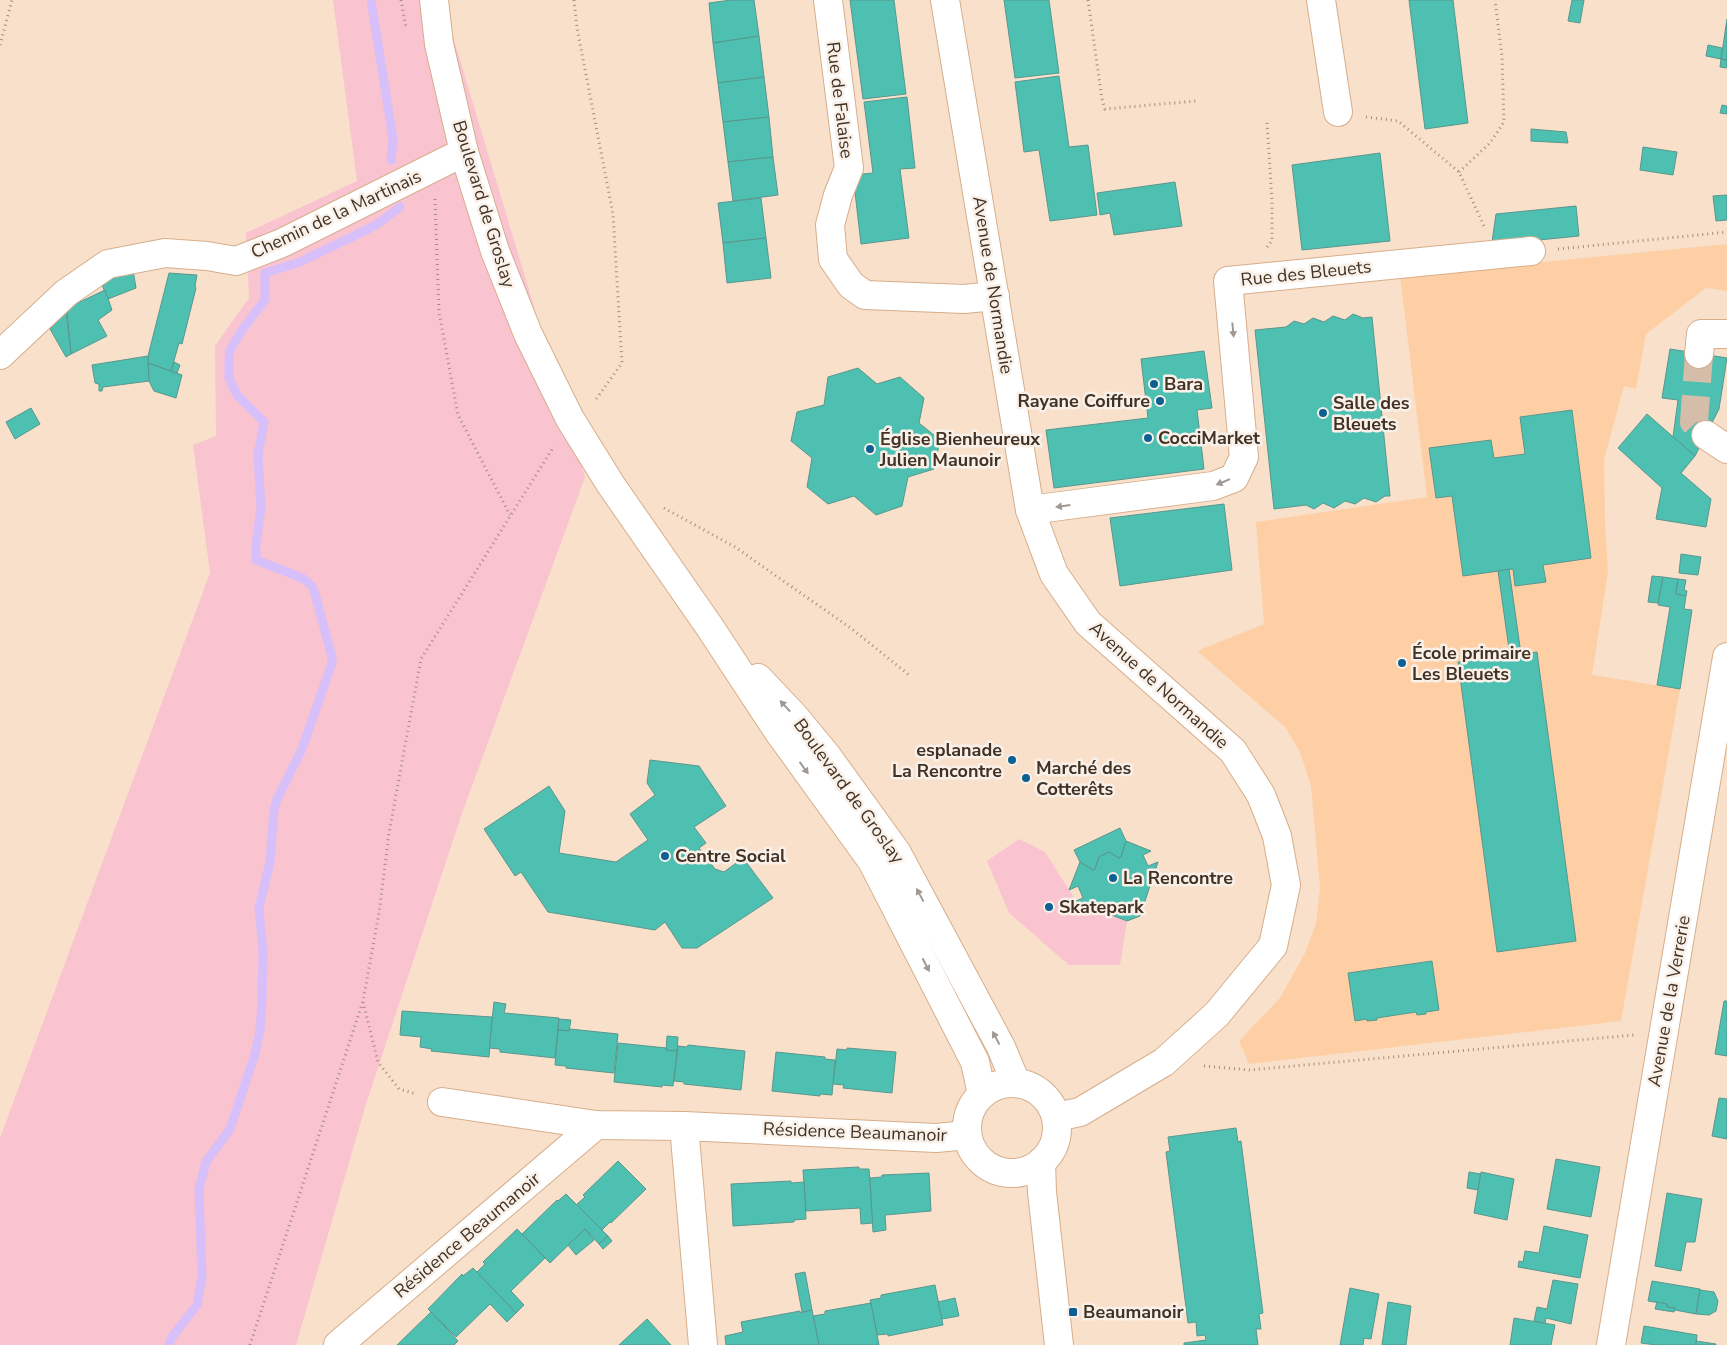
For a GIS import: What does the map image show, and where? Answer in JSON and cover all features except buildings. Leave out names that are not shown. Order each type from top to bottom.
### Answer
[{"type":"street","name":"Boulevard de Groslay","points":[[434,0],[439,44],[464,152],[494,251],[528,334],[570,419],[611,485],[709,626],[778,731],[872,861],[975,1062],[982,1094]]},
{"type":"street","name":"Rue de Falaise","points":[[828,0],[849,168],[838,195],[830,225],[833,258],[851,284],[865,295],[964,299],[995,296]]},
{"type":"street","name":"Avenue de Normandie","points":[[945,0],[1030,510],[1054,574],[1088,623],[1233,751],[1261,795],[1277,836],[1286,885],[1273,946],[1217,1014],[1164,1062],[1080,1112],[1056,1117]]},
{"type":"street","points":[[1321,0],[1338,112]]},
{"type":"street","name":"Chemin de la Martinais","points":[[0,356],[66,293],[108,264],[166,253],[207,256],[236,261],[282,243],[464,152]]},
{"type":"street","name":"Rue des Bleuets","points":[[1030,510],[1213,486],[1234,478],[1244,457],[1228,281],[1531,251]]},
{"type":"street","points":[[1699,354],[1701,334],[1727,334]]},
{"type":"street","name":"Boulevard de Groslay","points":[[709,626],[794,716],[858,798],[897,853],[1001,1046],[1016,1083]]},
{"type":"street","name":"Avenue de la Verrerie","points":[[1611,1345],[1727,657]]},
{"type":"street","points":[[1016,1083],[1029,1086],[1041,1093],[1050,1104],[1056,1117],[1057,1129],[1055,1141],[1050,1152],[1030,1167],[1004,1172],[991,1168],[979,1160],[971,1148],[967,1135],[967,1119],[972,1105],[982,1094],[998,1084],[1016,1083]]},
{"type":"street","name":"Résidence Beaumanoir","points":[[442,1102],[596,1125],[684,1126],[936,1138],[967,1135]]},
{"type":"street","name":"Résidence Beaumanoir","points":[[338,1345],[596,1125]]},
{"type":"street","points":[[684,1126],[702,1345]]},
{"type":"street","points":[[1030,1167],[1055,1313],[1058,1345]]},
{"type":"path","points":[[0,44],[12,0]]},
{"type":"path","points":[[250,1345],[363,1002],[379,913],[389,833],[421,659],[570,419],[597,400],[622,363],[613,214],[577,28],[574,0]]},
{"type":"path","points":[[1088,0],[1105,109],[1196,100]]},
{"type":"path","points":[[1459,172],[1490,143],[1504,122],[1502,56],[1496,0]]},
{"type":"path","points":[[1338,112],[1398,122],[1459,172],[1484,226],[1484,256]]},
{"type":"path","points":[[1267,121],[1272,201],[1272,241]]},
{"type":"path","points":[[435,167],[439,312],[458,415],[511,516]]},
{"type":"path","points":[[1531,251],[1727,232]]},
{"type":"path","points":[[664,508],[735,547],[852,628],[909,675]]},
{"type":"path","points":[[363,1002],[378,1062],[399,1089],[442,1102]]},
{"type":"path","points":[[1164,1062],[1250,1070],[1664,1033]]},
{"type":"shaded area","points":[[333,0],[442,0],[585,477],[461,816],[366,1104],[296,1345],[0,1345],[0,1138],[210,573],[193,445],[216,436],[215,346],[249,298],[246,233],[357,181]]},
{"type":"shaded area","name":"École primaire Les Bleuets","points":[[1727,244],[1727,291],[1706,288],[1646,334],[1636,389],[1624,386],[1604,460],[1608,572],[1592,675],[1680,689],[1621,1021],[1249,1064],[1239,1041],[1280,998],[1305,953],[1316,923],[1320,888],[1311,786],[1300,752],[1285,727],[1197,651],[1264,624],[1256,522],[1427,497],[1400,276]]},
{"type":"shaded area","name":"Skatepark","points":[[1019,839],[1045,852],[1076,901],[1127,921],[1120,965],[1069,965],[1009,913],[987,861]]},
{"type":"waterway","points":[[371,0],[393,139],[391,160]]},
{"type":"waterway","points":[[169,1345],[172,1337],[197,1305],[202,1276],[199,1189],[206,1162],[230,1129],[255,1054],[260,1031],[263,952],[259,908],[270,862],[274,810],[277,799],[302,749],[332,663],[332,657],[312,586],[302,578],[256,560],[256,544],[261,508],[258,455],[264,422],[237,395],[229,378],[230,350],[242,330],[265,300],[265,273],[300,262],[356,235],[376,225],[400,207]]},
{"type":"tunnel","points":[[1699,354],[1694,422],[1706,435]]},
{"type":"place","name":"Bara","points":[[1154,384]]},
{"type":"place","name":"Rayane Coiffure","points":[[1160,401]]},
{"type":"place","name":"Salle des Bleuets","points":[[1323,413]]},
{"type":"place","name":"CocciMarket","points":[[1148,438]]},
{"type":"place","name":"Église Bienheureux Julien Maunoir","points":[[870,449]]},
{"type":"place","name":"École primaire Les Bleuets","points":[[1402,663]]},
{"type":"place","name":"esplanade La Rencontre","points":[[1012,760]]},
{"type":"place","name":"Marché des Cotterêts","points":[[1026,778]]},
{"type":"place","name":"Centre Social","points":[[665,856]]},
{"type":"place","name":"La Rencontre","points":[[1113,878]]},
{"type":"place","name":"Skatepark","points":[[1049,907]]},
{"type":"place","name":"Beaumanoir","points":[[1073,1312]]}]
